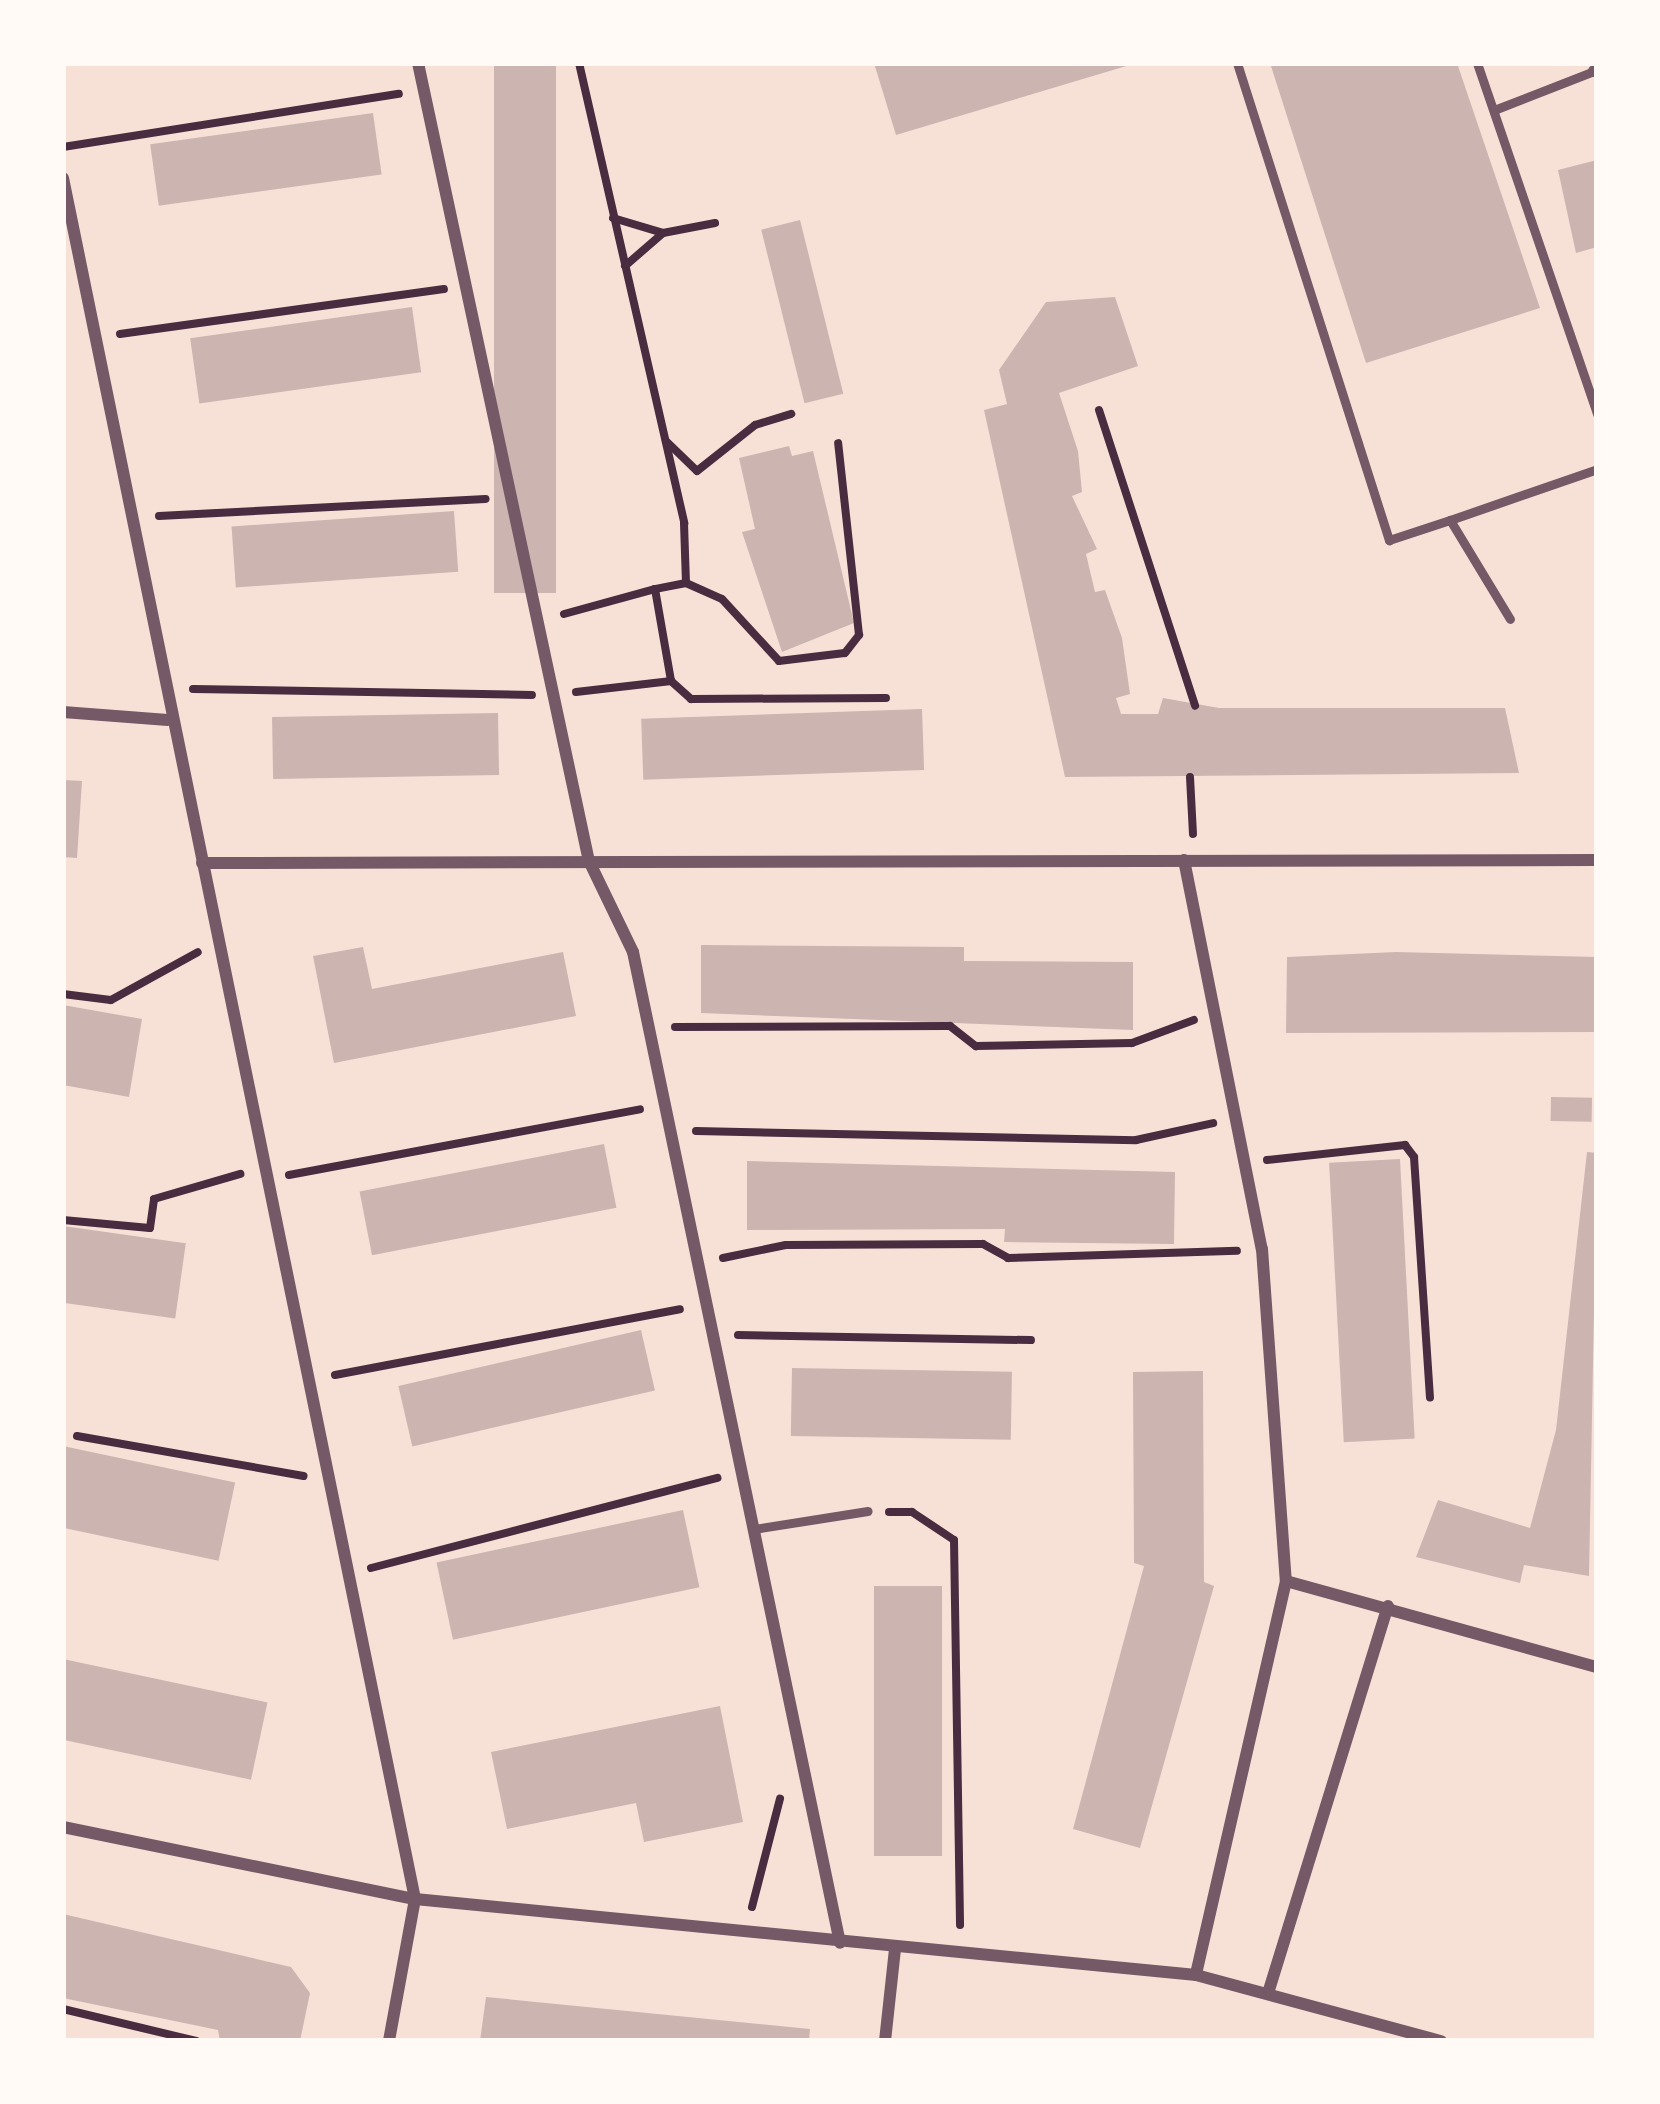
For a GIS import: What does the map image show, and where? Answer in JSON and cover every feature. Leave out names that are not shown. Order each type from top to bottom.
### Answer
[{"type":"street","points":[[418,63],[505,498],[589,861],[633,952],[841,1943]]},
{"type":"street","points":[[63,178],[168,720],[202,863],[416,1899],[389,2041]]},
{"type":"street","points":[[63,712],[168,720]]},
{"type":"street","points":[[1189,860],[1213,1013],[1262,1249],[1286,1581],[1196,1975]]},
{"type":"street","points":[[202,863],[1597,860]]},
{"type":"street","points":[[1286,1581],[1597,1666]]},
{"type":"street","points":[[1269,1990],[1388,1606]]},
{"type":"street","points":[[63,1827],[416,1899],[960,1957],[1196,1975],[1269,1990],[1442,2041]]},
{"type":"street","points":[[886,2041],[895,1948]]},
{"type":"lane","points":[[1237,63],[1388,540],[1597,469]]},
{"type":"lane","points":[[1477,63],[1597,414]]},
{"type":"lane","points":[[1494,110],[1595,71]]},
{"type":"lane","points":[[1450,520],[1510,619]]},
{"type":"lane","points":[[754,1529],[868,1511]]},
{"type":"path","points":[[579,63],[665,441],[686,583]]},
{"type":"path","points":[[63,148],[424,90]]},
{"type":"path","points":[[614,218],[663,233],[715,224]]},
{"type":"path","points":[[625,266],[663,233]]},
{"type":"path","points":[[95,337],[464,287]]},
{"type":"path","points":[[1099,410],[1195,706]]},
{"type":"path","points":[[665,441],[697,471],[754,425],[791,414]]},
{"type":"path","points":[[532,622],[686,583],[722,599],[779,661],[844,652],[859,635],[838,443]]},
{"type":"path","points":[[132,517],[505,498]]},
{"type":"path","points":[[655,589],[671,681]]},
{"type":"path","points":[[1189,860],[1190,777]]},
{"type":"path","points":[[63,994],[111,1000],[215,943]]},
{"type":"path","points":[[648,1025],[950,1026],[976,1046],[1132,1043],[1213,1013]]},
{"type":"path","points":[[63,1220],[150,1228],[154,1199],[266,1173],[665,1104]]},
{"type":"path","points":[[670,1130],[1136,1140],[1233,1119]]},
{"type":"path","points":[[1243,1162],[1405,1145],[1430,1397]]},
{"type":"path","points":[[698,1264],[786,1245],[983,1244],[1008,1258],[1262,1249]]},
{"type":"path","points":[[309,1380],[705,1304]]},
{"type":"path","points":[[713,1335],[1031,1340]]},
{"type":"path","points":[[77,1436],[265,1478],[328,1476]]},
{"type":"path","points":[[349,1574],[742,1471]]},
{"type":"path","points":[[868,1511],[912,1512],[954,1540],[960,1957]]},
{"type":"path","points":[[745,1932],[797,1734]]},
{"type":"path","points":[[63,2009],[196,2041]]},
{"type":"building","points":[[494,63],[556,63],[556,593],[494,593]]},
{"type":"building","points":[[874,63],[1133,63],[1133,64],[896,135]]},
{"type":"building","points":[[1270,63],[1457,63],[1540,308],[1366,363]]},
{"type":"building","points":[[373,113],[382,174],[159,206],[150,144]]},
{"type":"building","points":[[1597,160],[1597,247],[1576,253],[1558,170]]},
{"type":"building","points":[[800,220],[843,394],[804,403],[761,230]]},
{"type":"building","points":[[1115,297],[1138,366],[1059,393],[1078,451],[1082,492],[1072,496],[1097,549],[1086,554],[1095,592],[1105,590],[1122,638],[1130,694],[1116,698],[1121,714],[1158,714],[1163,698],[1219,708],[1505,708],[1519,773],[1065,777],[984,410],[1007,404],[999,370],[1046,302]]},
{"type":"building","points":[[412,307],[421,372],[199,404],[190,338]]},
{"type":"building","points":[[789,446],[792,456],[813,451],[854,623],[782,652],[742,532],[755,529],[739,458]]},
{"type":"building","points":[[454,511],[458,572],[236,587],[232,527]]},
{"type":"building","points":[[922,709],[924,770],[643,780],[641,719]]},
{"type":"building","points":[[498,713],[499,775],[273,779],[272,717]]},
{"type":"building","points":[[63,780],[82,781],[77,858],[63,857]]},
{"type":"building","points":[[701,945],[964,947],[964,961],[1133,962],[1133,1030],[701,1013]]},
{"type":"building","points":[[363,947],[372,989],[563,952],[576,1016],[334,1063],[313,956]]},
{"type":"building","points":[[1396,952],[1597,957],[1597,1032],[1286,1033],[1287,957]]},
{"type":"building","points":[[63,1005],[142,1019],[129,1097],[63,1085]]},
{"type":"building","points":[[1551,1097],[1592,1098],[1592,1122],[1551,1121]]},
{"type":"building","points":[[604,1144],[616,1208],[372,1255],[360,1192]]},
{"type":"building","points":[[1587,1152],[1597,1153],[1589,1576],[1524,1565],[1520,1583],[1416,1557],[1438,1500],[1530,1528],[1556,1430]]},
{"type":"building","points":[[1400,1159],[1415,1439],[1344,1442],[1329,1163]]},
{"type":"building","points":[[747,1161],[1175,1172],[1174,1244],[1004,1242],[1005,1229],[747,1230]]},
{"type":"building","points":[[63,1226],[186,1243],[175,1319],[63,1303]]},
{"type":"building","points":[[641,1330],[655,1390],[412,1446],[398,1386]]},
{"type":"building","points":[[792,1368],[1012,1372],[1011,1440],[791,1436]]},
{"type":"building","points":[[1203,1371],[1204,1582],[1214,1586],[1140,1848],[1073,1829],[1144,1566],[1134,1563],[1133,1372]]},
{"type":"building","points":[[63,1446],[235,1483],[219,1561],[63,1528]]},
{"type":"building","points":[[683,1510],[699,1587],[453,1640],[437,1562]]},
{"type":"building","points":[[874,1586],[942,1586],[942,1856],[874,1856]]},
{"type":"building","points":[[63,1659],[267,1702],[251,1780],[63,1740]]},
{"type":"building","points":[[720,1706],[743,1822],[644,1842],[636,1803],[507,1829],[491,1752]]},
{"type":"building","points":[[63,1914],[291,1967],[310,1993],[300,2041],[220,2041],[218,2030],[63,1998]]},
{"type":"building","points":[[486,1997],[810,2029],[809,2041],[480,2041]]}]
